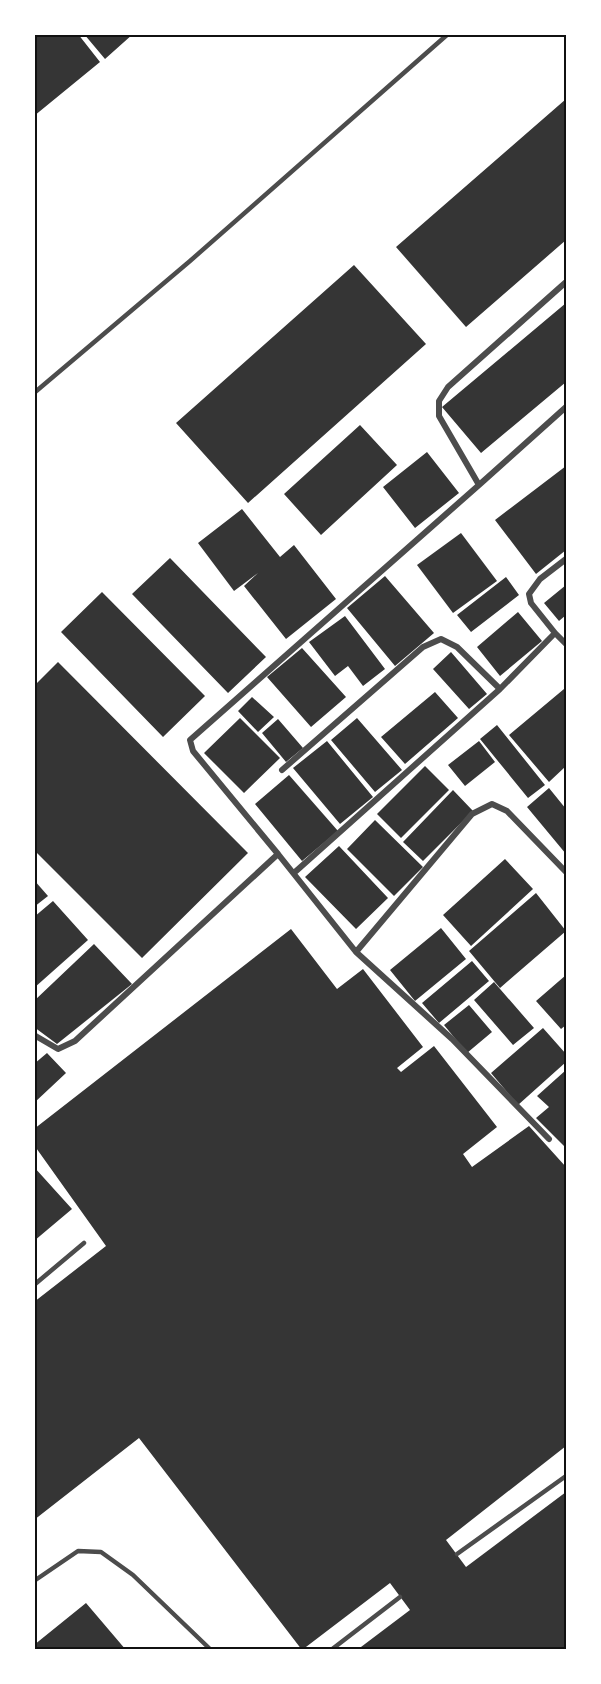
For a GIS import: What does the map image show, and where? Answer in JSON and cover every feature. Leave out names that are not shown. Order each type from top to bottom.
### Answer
[{"type":"street","points":[[479,485],[439,416],[439,401],[448,387],[567,282]]},
{"type":"street","points":[[549,1139],[452,1039],[356,952],[295,872],[193,752],[190,740],[567,407]]},
{"type":"street","points":[[567,559],[540,579],[529,594],[531,603],[567,644]]},
{"type":"street","points":[[295,872],[500,689],[555,633]]},
{"type":"street","points":[[282,770],[423,647],[441,639],[458,647],[500,689]]},
{"type":"street","points":[[356,952],[472,814],[492,804],[507,811],[567,872]]},
{"type":"street","points":[[34,1035],[58,1049],[75,1041],[278,854]]},
{"type":"lane","points":[[34,393],[190,261],[448,34]]},
{"type":"lane","points":[[34,1286],[84,1243]]},
{"type":"lane","points":[[457,1554],[567,1476]]},
{"type":"lane","points":[[34,1581],[78,1551],[101,1552],[133,1575],[211,1650]]},
{"type":"lane","points":[[332,1650],[400,1597]]},
{"type":"building","points":[[34,34],[78,34],[100,62],[34,116]]},
{"type":"building","points":[[84,34],[133,34],[105,59]]},
{"type":"building","points":[[566,99],[566,240],[466,327],[396,247]]},
{"type":"building","points":[[354,265],[426,344],[248,503],[176,423]]},
{"type":"building","points":[[566,303],[566,382],[481,453],[442,407]]},
{"type":"building","points":[[360,425],[397,465],[321,535],[284,494]]},
{"type":"building","points":[[427,452],[459,493],[415,528],[383,487]]},
{"type":"building","points":[[566,466],[566,550],[536,574],[495,520]]},
{"type":"building","points":[[242,509],[280,557],[294,545],[336,599],[286,639],[244,586],[258,573],[234,591],[198,543]]},
{"type":"building","points":[[461,533],[497,581],[453,613],[417,565]]},
{"type":"building","points":[[170,558],[266,657],[228,693],[132,594]]},
{"type":"building","points":[[385,576],[434,633],[395,666],[347,608]]},
{"type":"building","points":[[506,577],[519,595],[471,632],[457,615]]},
{"type":"building","points":[[566,585],[566,615],[559,621],[544,603]]},
{"type":"building","points":[[102,592],[205,696],[163,737],[61,632]]},
{"type":"building","points":[[518,612],[542,641],[500,676],[477,647]]},
{"type":"building","points":[[345,616],[385,669],[363,686],[348,666],[335,676],[309,642]]},
{"type":"building","points":[[302,648],[346,697],[311,727],[267,677]]},
{"type":"building","points":[[451,652],[487,694],[469,709],[433,669]]},
{"type":"building","points":[[58,662],[248,853],[142,958],[34,850],[34,686]]},
{"type":"building","points":[[564,689],[566,766],[549,782],[509,735]]},
{"type":"building","points":[[435,692],[458,718],[405,764],[381,737]]},
{"type":"building","points":[[252,697],[274,717],[258,732],[238,711]]},
{"type":"building","points":[[240,718],[280,758],[244,793],[204,753]]},
{"type":"building","points":[[357,718],[402,770],[375,792],[331,740]]},
{"type":"building","points":[[278,719],[303,748],[286,762],[262,733]]},
{"type":"building","points":[[497,725],[545,785],[528,798],[480,739]]},
{"type":"building","points":[[327,741],[373,797],[340,824],[293,768]]},
{"type":"building","points":[[479,741],[495,762],[465,786],[448,765]]},
{"type":"building","points":[[425,766],[449,790],[401,838],[377,814]]},
{"type":"building","points":[[289,775],[338,831],[302,861],[255,804]]},
{"type":"building","points":[[549,788],[566,809],[566,854],[527,807]]},
{"type":"building","points":[[453,790],[473,811],[423,861],[403,842]]},
{"type":"building","points":[[375,820],[423,867],[394,896],[347,849]]},
{"type":"building","points":[[339,846],[388,898],[356,929],[305,877]]},
{"type":"building","points":[[505,859],[533,889],[471,946],[443,915]]},
{"type":"building","points":[[34,880],[48,896],[34,907]]},
{"type":"building","points":[[536,893],[566,931],[500,988],[469,951]]},
{"type":"building","points":[[53,901],[88,940],[34,988],[34,917]]},
{"type":"building","points":[[441,928],[466,959],[415,1001],[390,970]]},
{"type":"building","points":[[291,929],[337,989],[363,969],[423,1047],[397,1068],[401,1072],[434,1046],[497,1127],[463,1154],[472,1167],[529,1126],[566,1167],[566,1446],[446,1540],[466,1567],[566,1492],[566,1650],[357,1650],[410,1610],[390,1583],[302,1650],[139,1438],[34,1520],[34,1302],[106,1246],[34,1145],[34,1129]]},
{"type":"building","points":[[94,944],[132,984],[57,1044],[34,1027],[34,1001]]},
{"type":"building","points":[[472,961],[489,981],[439,1023],[422,1003]]},
{"type":"building","points":[[566,975],[566,1025],[561,1029],[536,1001]]},
{"type":"building","points":[[494,982],[534,1028],[513,1045],[474,1000]]},
{"type":"building","points":[[469,1005],[492,1032],[467,1053],[444,1025]]},
{"type":"building","points":[[543,1028],[566,1054],[566,1062],[518,1105],[491,1073]]},
{"type":"building","points":[[47,1053],[66,1073],[34,1103],[34,1064]]},
{"type":"building","points":[[566,1070],[566,1148],[536,1118],[549,1107],[537,1096]]},
{"type":"building","points":[[34,1167],[72,1209],[34,1241]]},
{"type":"building","points":[[86,1603],[126,1650],[34,1650],[34,1645]]}]
